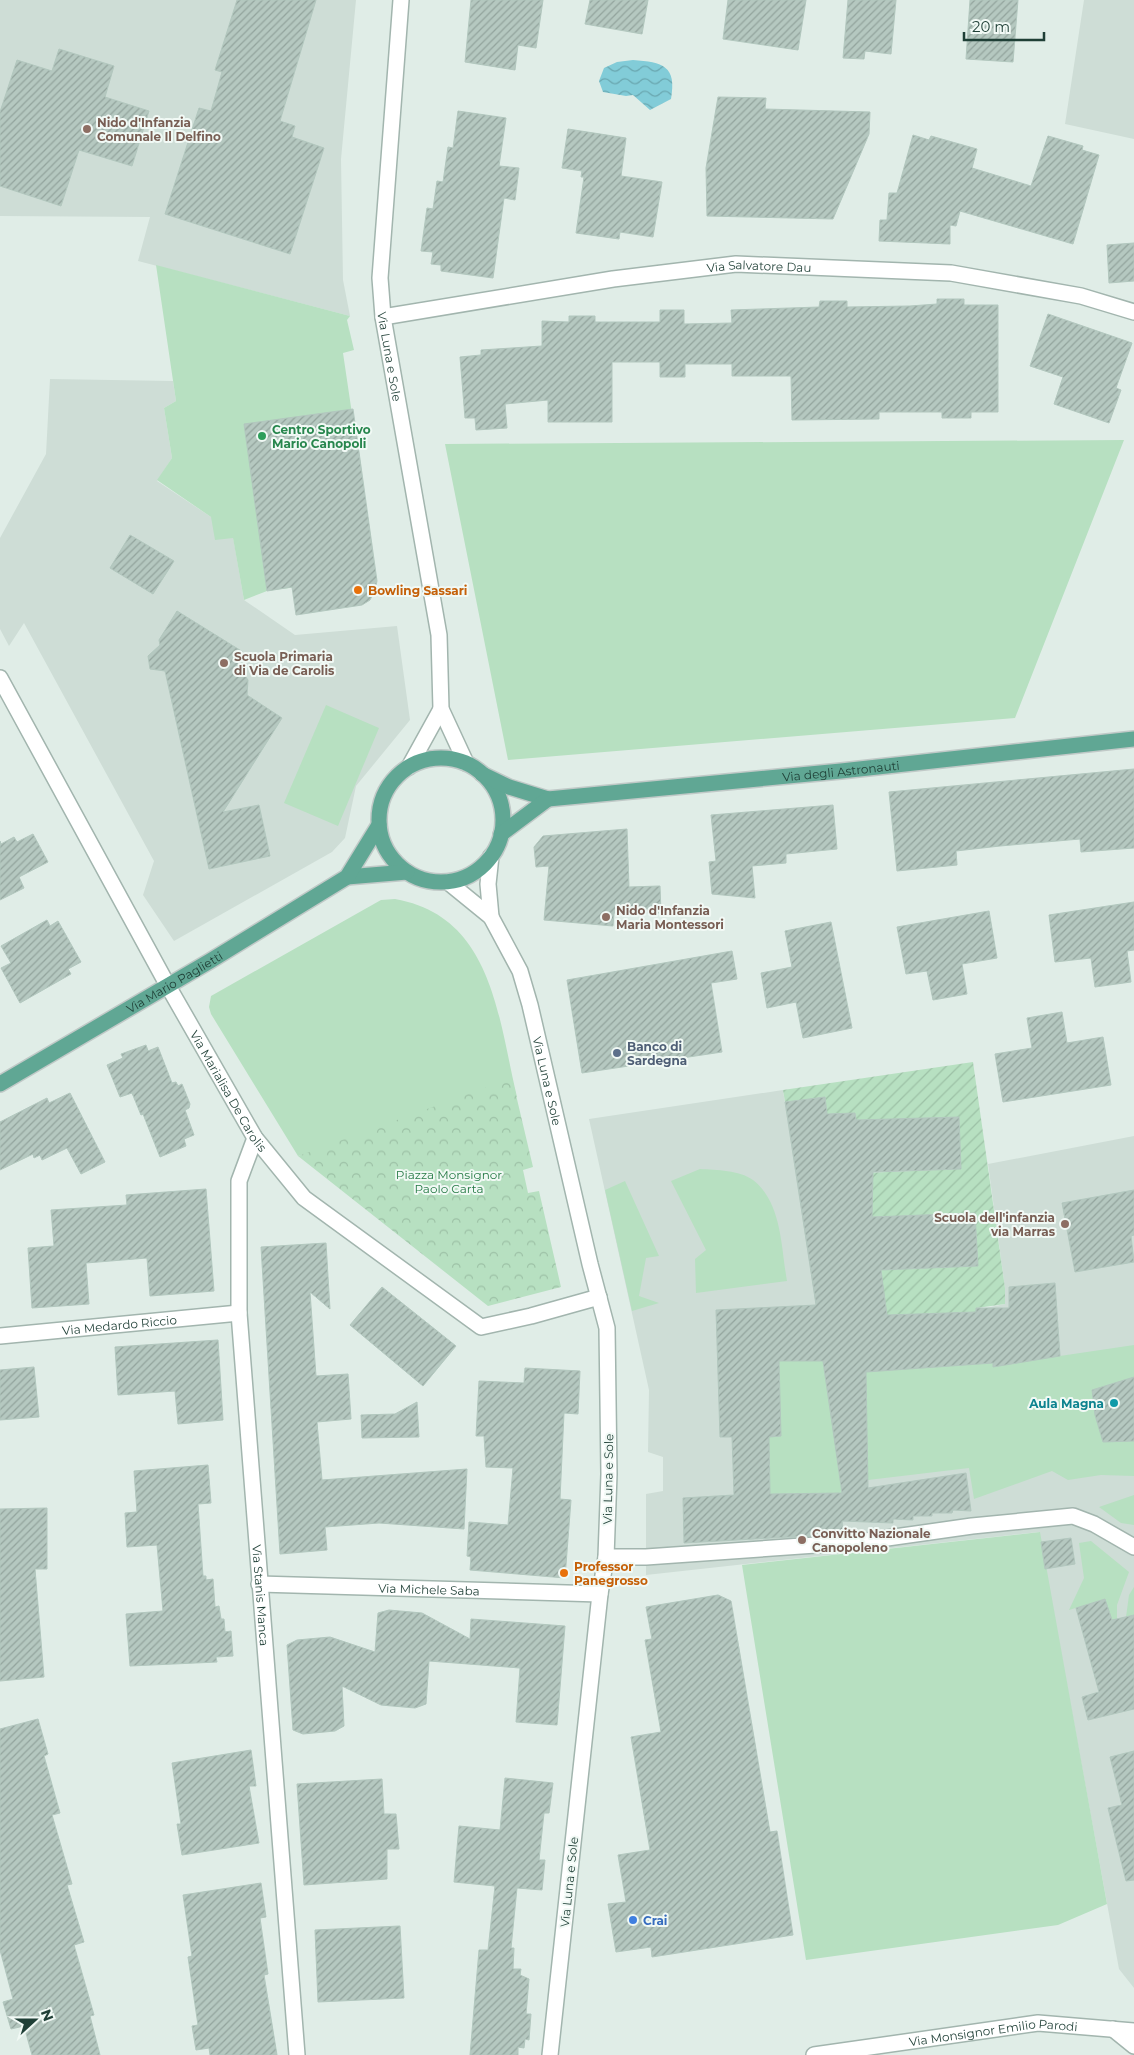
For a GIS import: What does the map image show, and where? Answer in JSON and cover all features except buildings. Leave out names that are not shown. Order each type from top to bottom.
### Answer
[{"type":"main road","name":"Via degli Astronauti","points":[[482,774],[509,787],[548,799],[842,771],[1134,738]]},
{"type":"main road","points":[[447,758],[466,763],[482,774],[494,789],[501,807],[503,827],[497,846],[486,863],[470,875],[448,882],[433,882],[415,877],[407,872],[387,852],[380,834],[379,815],[384,796],[394,779],[409,766],[427,760],[447,758]]},
{"type":"main road","points":[[500,834],[548,799]]},
{"type":"main road","points":[[347,877],[379,825]]},
{"type":"main road","points":[[347,877],[407,872]]},
{"type":"main road","name":"Via Mario Paglietti","points":[[0,1084],[168,986],[347,877]]},
{"type":"street","name":"Via Luna e Sole","points":[[401,0],[380,278],[383,317],[439,635],[441,709],[466,763]]},
{"type":"street","name":"Via Salvatore Dau","points":[[383,317],[613,279],[736,264],[951,273],[1081,296],[1134,312]]},
{"type":"street","name":"Via Marialisa De Carolis","points":[[0,678],[168,986],[255,1138],[304,1198],[482,1327],[531,1316],[599,1297]]},
{"type":"street","points":[[409,766],[441,709]]},
{"type":"street","name":"Via Luna e Sole","points":[[491,856],[488,884],[491,917]]},
{"type":"street","name":"Via Luna e Sole","points":[[448,882],[491,917],[520,971],[530,1005],[607,1328],[609,1474],[606,1558],[600,1594],[550,2055]]},
{"type":"street","name":"Via Stanis Manca","points":[[255,1138],[239,1180],[239,1313],[297,2055]]},
{"type":"street","name":"Via Medardo Riccio","points":[[0,1336],[239,1313]]},
{"type":"street","points":[[606,1558],[646,1557],[859,1542],[972,1526],[1073,1516],[1094,1524],[1134,1547]]},
{"type":"street","name":"Via Michele Saba","points":[[259,1584],[600,1594]]},
{"type":"street","name":"Via Monsignor Emilio Parodi","points":[[814,2055],[1038,2023],[1134,2031]]},
{"type":"street","points":[[1113,2029],[1134,2046]]},
{"type":"shaded area","points":[[0,0],[356,0],[341,159],[343,280],[350,316],[138,261],[150,217],[0,216]]},
{"type":"shaded area","points":[[1084,0],[1134,0],[1134,139],[1065,124]]},
{"type":"shaded area","name":"Scuola Primaria di Via de Carolis","points":[[50,379],[173,381],[176,401],[164,408],[172,458],[157,481],[211,517],[233,537],[244,600],[295,635],[397,626],[410,720],[356,786],[345,838],[332,852],[174,941],[143,895],[154,861],[24,623],[9,646],[0,629],[0,538],[46,454]]},
{"type":"shaded area","name":"Convitto Nazionale Canopoleno","points":[[783,1090],[819,1323],[886,1309],[887,1315],[986,1308],[1005,1304],[1005,1288],[988,1164],[1134,1136],[1134,1988],[1119,1969],[1039,1532],[646,1575],[646,1494],[663,1491],[663,1457],[648,1452],[649,1390],[589,1119]]},
{"type":"green space","name":"Centro Sportivo Mario Canopoli","points":[[156,265],[350,316],[347,320],[354,350],[343,353],[376,576],[267,591],[244,600],[233,538],[215,540],[211,517],[157,480],[172,458],[164,408],[176,401]]},
{"type":"green space","points":[[1124,440],[1015,718],[508,760],[445,444]]},
{"type":"green space","points":[[326,705],[379,728],[338,826],[284,803]]},
{"type":"green space","points":[[395,899],[428,909],[453,926],[472,948],[486,975],[496,1004],[517,1097],[298,1156],[211,1014],[209,1007],[211,996],[381,900]]},
{"type":"green space","points":[[973,1062],[1005,1288],[1005,1304],[977,1308],[976,1312],[887,1315],[886,1310],[854,1271],[978,1266],[975,1213],[872,1217],[838,1174],[961,1169],[959,1117],[856,1120],[855,1113],[827,1114],[825,1097],[785,1102],[783,1090]]},
{"type":"green space","name":"Piazza Monsignor Paolo Carta","points":[[512,1078],[533,1167],[523,1170],[528,1193],[539,1191],[561,1287],[488,1306],[298,1156]]},
{"type":"green space","points":[[700,1169],[741,1174],[753,1180],[763,1189],[770,1200],[779,1226],[787,1281],[696,1293],[695,1259],[706,1250],[671,1181]]},
{"type":"green space","points":[[625,1181],[659,1256],[646,1258],[639,1296],[659,1303],[632,1311],[605,1190]]},
{"type":"green space","points":[[1134,1345],[1134,1378],[1092,1390],[1095,1415],[1103,1442],[1134,1441],[1134,1476],[1101,1475],[1068,1480],[1052,1471],[974,1499],[969,1468],[868,1480],[866,1372],[993,1363],[993,1366]]},
{"type":"green space","points":[[779,1361],[823,1361],[842,1493],[770,1494],[769,1437],[781,1436]]},
{"type":"green space","points":[[1134,1495],[1134,1525],[1121,1523],[1099,1507]]},
{"type":"green space","points":[[1040,1532],[1107,1904],[1058,1925],[806,1960],[742,1565]]},
{"type":"green space","points":[[1091,1541],[1129,1572],[1117,1605],[1117,1620],[1112,1621],[1105,1599],[1069,1610],[1084,1578],[1079,1543]]},
{"type":"green space","points":[[1134,1587],[1134,1615],[1126,1617],[1129,1595]]},
{"type":"water","points":[[633,60],[652,62],[666,68],[672,79],[671,99],[650,110],[633,95],[626,96],[603,92],[599,81],[604,68],[617,62]]},
{"type":"place","name":"Nido d'Infanzia Comunale Il Delfino","points":[[87,129]]},
{"type":"place","name":"Centro Sportivo Mario Canopoli","points":[[262,436]]},
{"type":"place","name":"Bowling Sassari","points":[[358,590]]},
{"type":"place","name":"Scuola Primaria di Via de Carolis","points":[[224,663]]},
{"type":"place","name":"Nido d'Infanzia Maria Montessori","points":[[606,917]]},
{"type":"place","name":"Banco di Sardegna","points":[[617,1053]]},
{"type":"place","name":"Scuola dell'infanzia via Marras","points":[[1065,1224]]},
{"type":"place","name":"Aula Magna","points":[[1114,1403]]},
{"type":"place","name":"Convitto Nazionale Canopoleno","points":[[802,1540]]},
{"type":"place","name":"Professor Panegrosso","points":[[564,1573]]},
{"type":"place","name":"Crai","points":[[633,1920]]}]
